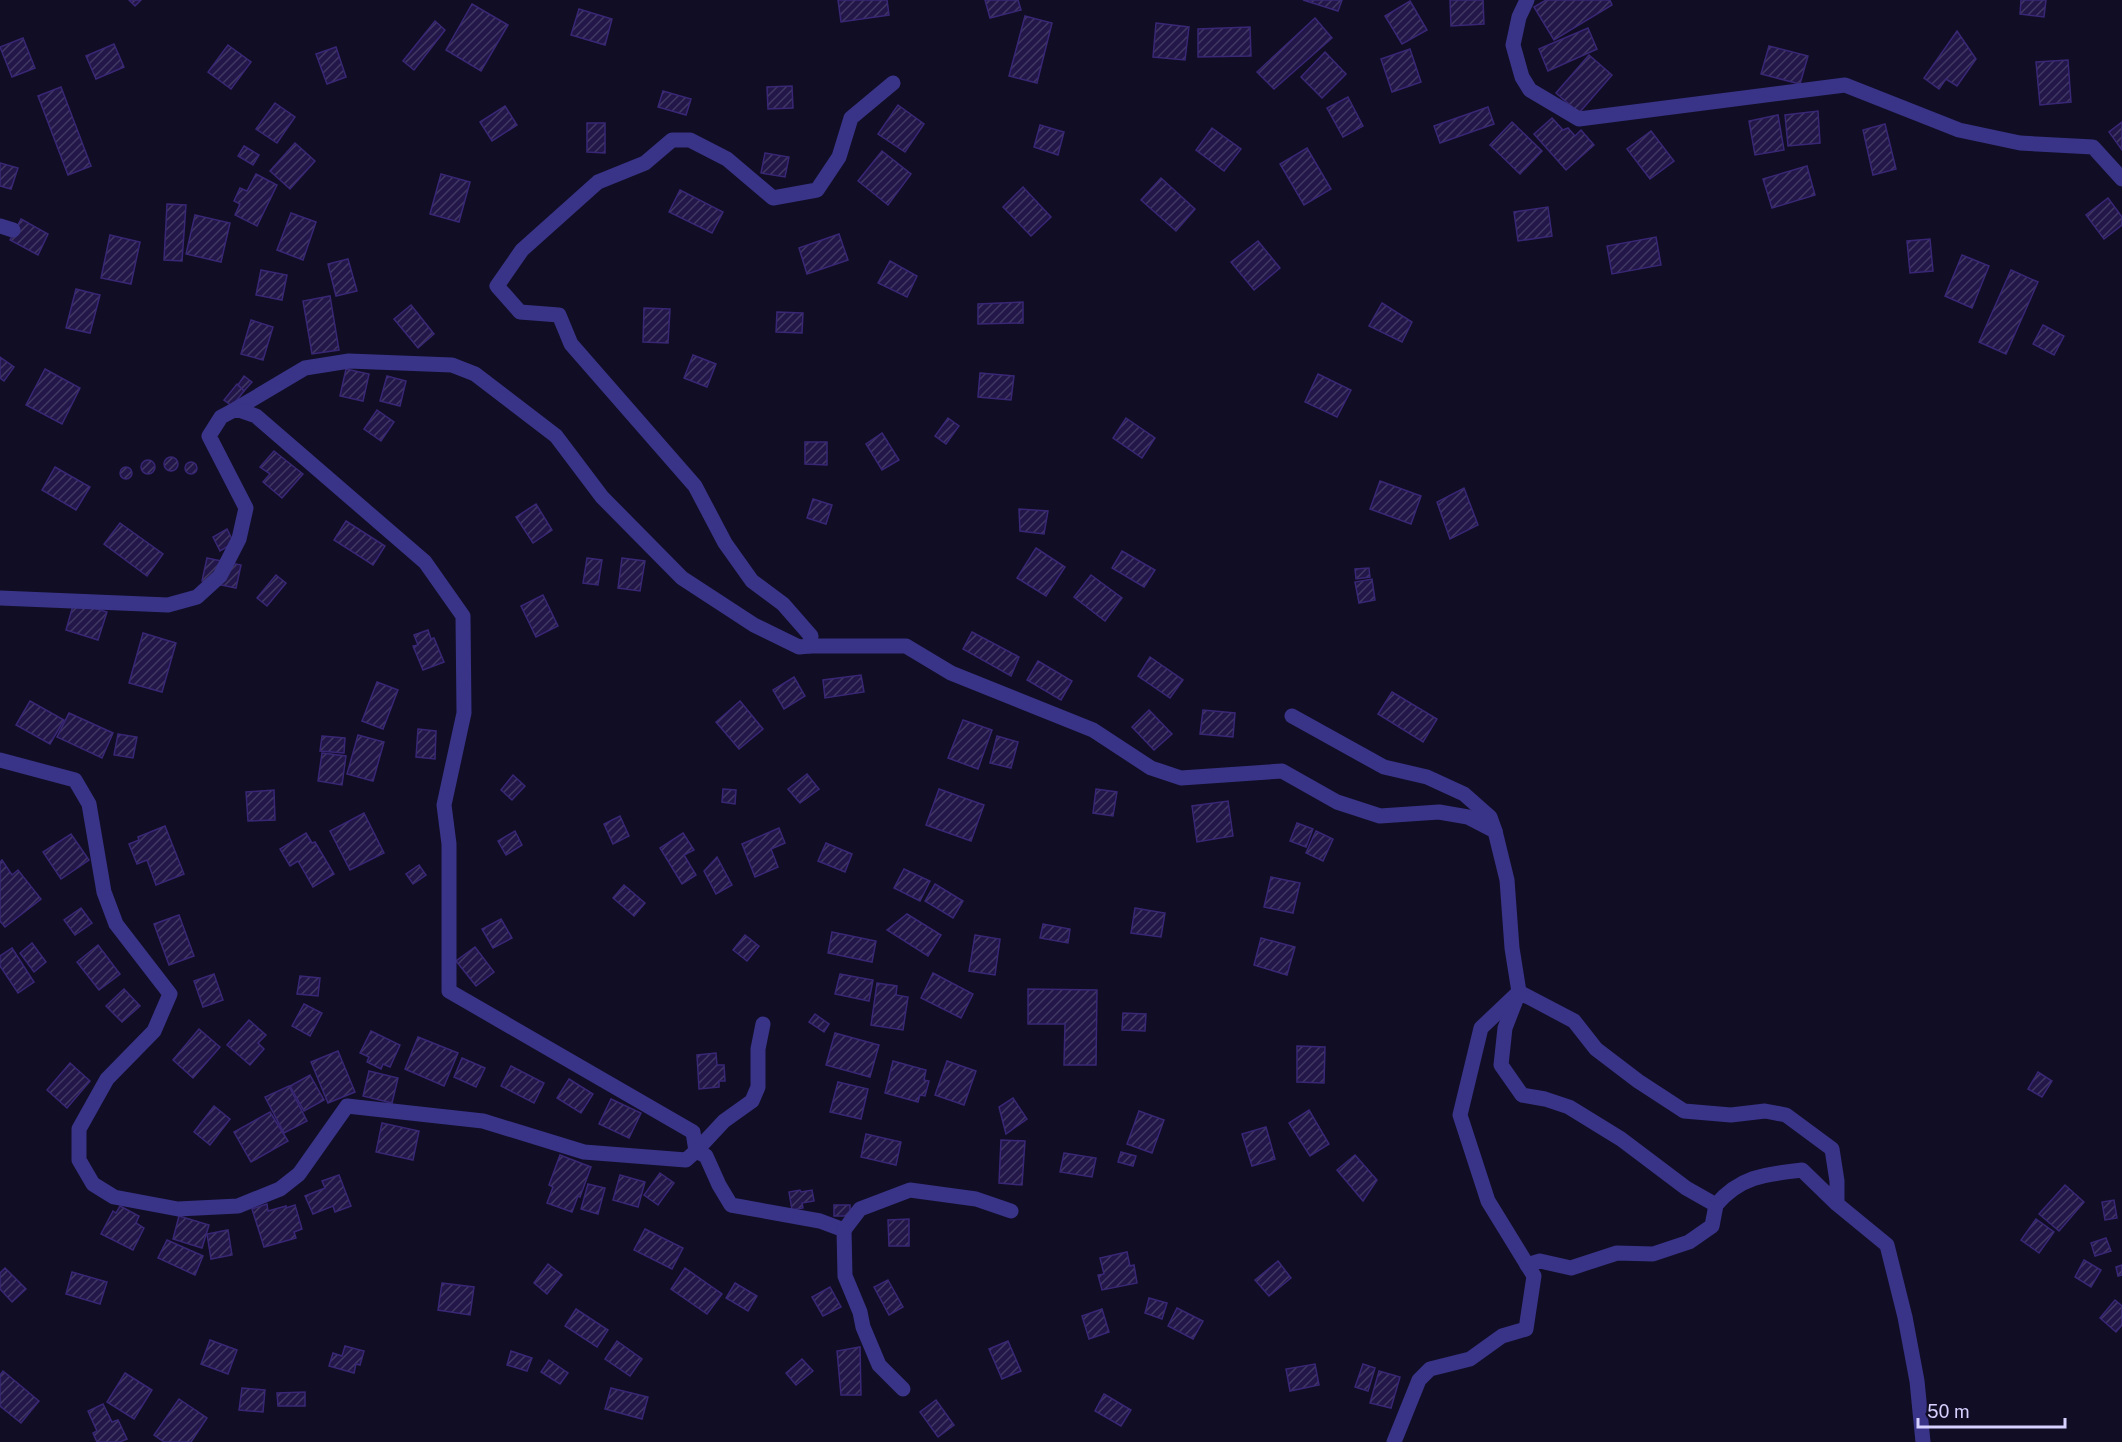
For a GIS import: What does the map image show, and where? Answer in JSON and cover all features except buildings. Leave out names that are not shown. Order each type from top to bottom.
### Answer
[{"type":"street","points":[[1527,0],[1519,17],[1513,45],[1522,77],[1530,90],[1579,119],[1845,85],[1959,130],[2019,143],[2092,147],[2122,179]]},
{"type":"street","points":[[809,646],[811,636],[783,604],[752,580],[725,543],[695,486],[571,344],[559,315],[520,312],[497,286],[522,250],[598,182],[645,164],[672,140],[690,140],[727,159],[773,198],[818,190],[838,157],[851,118],[893,83]]},
{"type":"street","points":[[0,598],[168,605],[197,597],[220,576],[239,538],[246,508],[208,436],[220,417],[305,368],[349,361],[452,365],[475,374],[556,435],[602,497],[682,578],[754,625],[799,647],[906,646],[951,673],[1094,730],[1151,768],[1181,778],[1282,771],[1337,802],[1380,816],[1439,812],[1468,817],[1495,831]]},
{"type":"street","points":[[236,409],[256,416],[425,562],[463,616],[464,713],[444,805],[449,843],[449,991],[693,1132],[696,1151]]},
{"type":"street","points":[[1292,716],[1384,767],[1426,777],[1464,794],[1490,817],[1507,880],[1512,948],[1519,992],[1505,1028],[1501,1065],[1522,1095],[1545,1099],[1569,1107],[1621,1139],[1686,1188],[1716,1205]]},
{"type":"street","points":[[0,760],[75,780],[89,804],[104,892],[116,924],[170,994],[154,1031],[106,1079],[79,1129],[80,1160],[93,1184],[114,1197],[178,1209],[238,1206],[280,1189],[299,1174],[347,1106],[483,1121],[584,1152],[686,1160],[724,1121],[752,1101],[758,1087],[758,1049],[764,1024]]},
{"type":"street","points":[[1519,992],[1574,1021],[1596,1049],[1638,1081],[1684,1111],[1731,1114],[1765,1111],[1786,1115],[1832,1149],[1837,1181],[1836,1204]]},
{"type":"street","points":[[1394,1442],[1419,1380],[1430,1369],[1470,1359],[1502,1336],[1526,1329],[1534,1276],[1488,1201],[1460,1114],[1481,1028],[1519,992]]},
{"type":"street","points":[[696,1151],[706,1156],[731,1205],[820,1221],[844,1230]]},
{"type":"street","points":[[1527,1265],[1540,1261],[1571,1268],[1617,1253],[1653,1254],[1689,1242],[1712,1226],[1716,1205],[1726,1192],[1747,1179],[1772,1173],[1802,1170],[1836,1204],[1887,1245],[1905,1317],[1917,1381],[1923,1442]]},
{"type":"street","points":[[903,1389],[879,1365],[863,1327],[860,1312],[845,1276],[844,1230],[860,1209],[910,1190],[976,1199],[1011,1211]]}]
